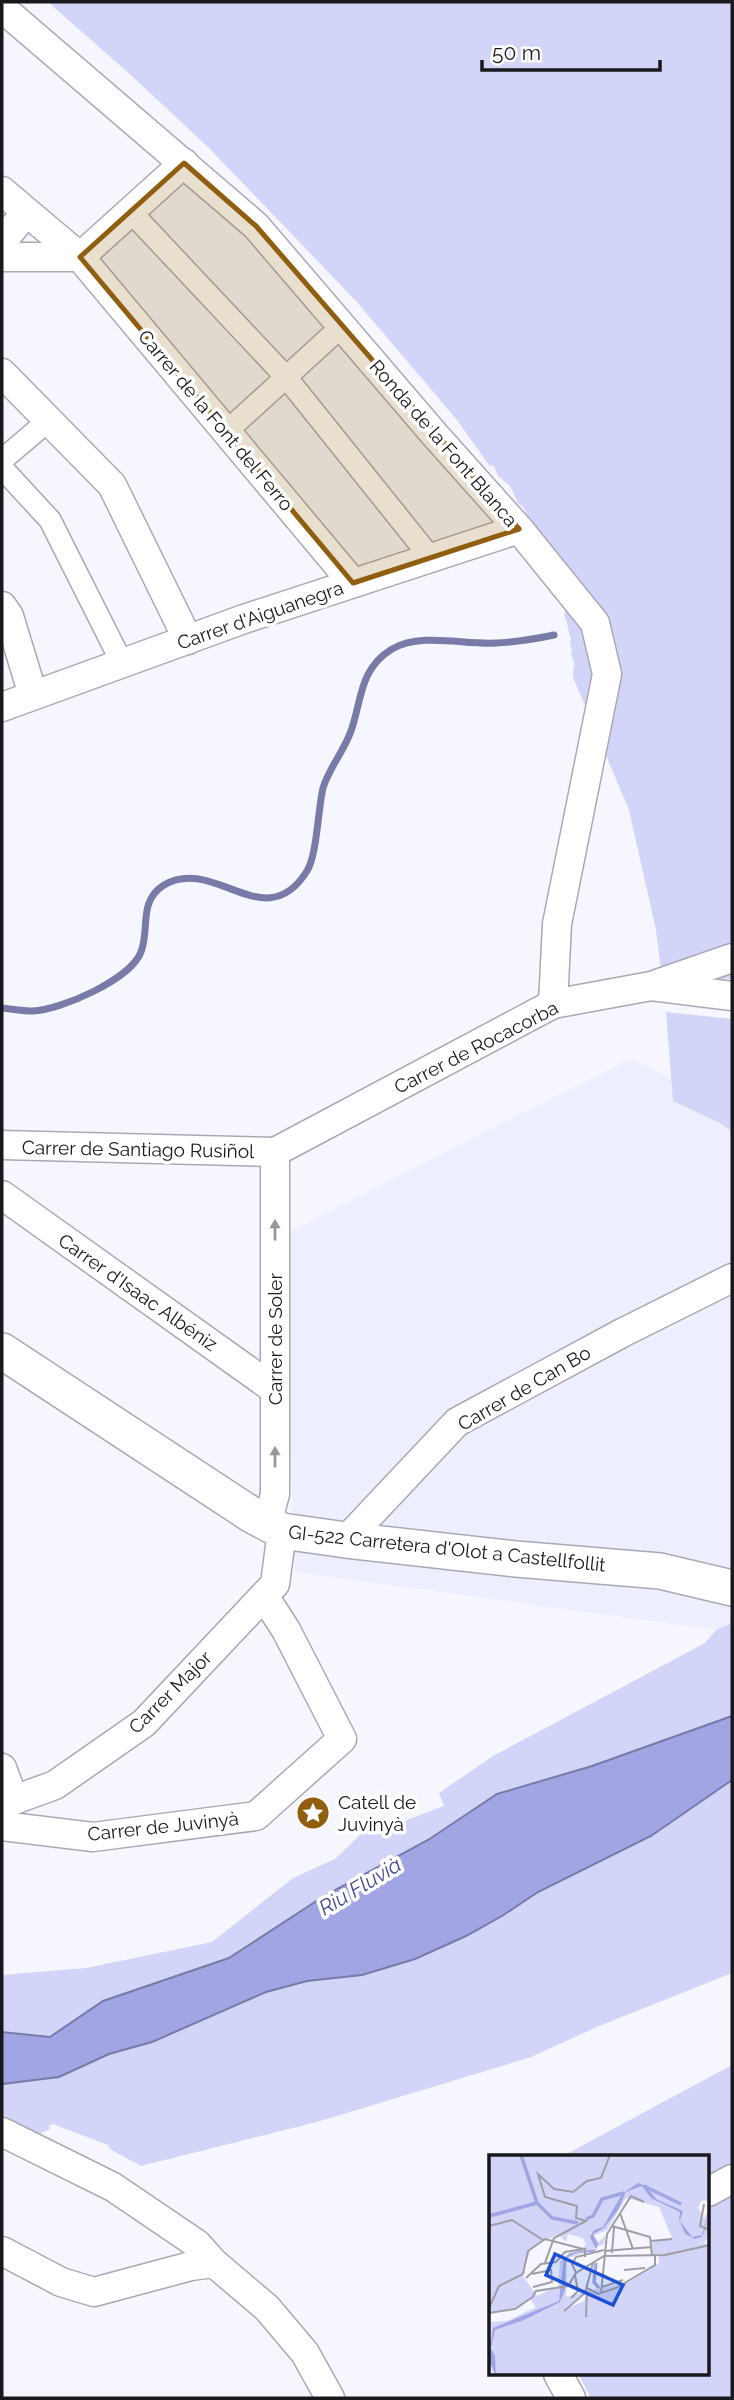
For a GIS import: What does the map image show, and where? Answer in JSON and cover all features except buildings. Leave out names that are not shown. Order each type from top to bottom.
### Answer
[{"type":"street","name":"Ronda de la Font Blanca","points":[[2,8],[256,226],[519,528],[595,623],[607,674],[557,924],[553,1004]]},
{"type":"street","points":[[2,257],[80,257],[184,163]]},
{"type":"street","name":"Carrer de la Font del Ferro","points":[[2,191],[80,257],[353,583]]},
{"type":"street","points":[[130,211],[286,377],[431,558]]},
{"type":"street","points":[[2,242],[26,212]]},
{"type":"street","points":[[226,432],[342,326]]},
{"type":"street","points":[[2,373],[112,485],[188,640]]},
{"type":"street","points":[[2,460],[48,420]]},
{"type":"street","points":[[2,468],[50,520],[122,663]]},
{"type":"street","name":"Carrer d'Aiguanegra","points":[[2,707],[188,640],[519,528]]},
{"type":"street","points":[[2,606],[9,616],[33,695]]},
{"type":"street","points":[[651,986],[732,958]]},
{"type":"street","name":"Carrer de Rocacorba","points":[[275,1152],[553,1004],[651,986],[732,996]]},
{"type":"street","name":"Carrer de Santiago Rusiñol","points":[[2,1145],[275,1152]]},
{"type":"street","name":"Carrer de Soler","points":[[274,1527],[275,1152]]},
{"type":"street","name":"Carrer d'Isaac Albéniz","points":[[2,1195],[274,1389]]},
{"type":"street","name":"Carrer de Can Bo","points":[[346,1541],[457,1422],[622,1333],[732,1278]]},
{"type":"street","name":"GI-522 Carretera d'Olot a Castellfollit","points":[[2,1351],[274,1527],[346,1541],[660,1571],[732,1588]]},
{"type":"street","name":"Carrer Major","points":[[8,1799],[55,1785],[144,1723],[275,1584],[274,1527]]},
{"type":"street","name":"Carrer de Juvinyà","points":[[2,1826],[93,1838],[256,1816],[342,1740],[286,1630],[264,1595]]},
{"type":"street","points":[[2,1768],[8,1799]]},
{"type":"street","points":[[2,2132],[113,2187],[197,2244],[214,2263],[267,2308],[305,2353],[330,2398]]},
{"type":"street","points":[[710,2191],[732,2179]]},
{"type":"street","points":[[2,2251],[61,2282],[94,2292],[191,2266],[214,2263]]},
{"type":"street","points":[[559,2376],[571,2398]]},
{"type":"highlighted area","points":[[184,163],[256,226],[519,529],[353,583],[80,257]]},
{"type":"shaded area","points":[[48,2],[732,2],[732,979],[662,978],[656,930],[629,810],[573,677],[574,661],[564,615],[566,610],[524,508],[518,503],[510,486],[498,476],[494,466],[489,465],[457,420],[356,301],[209,148]]},
{"type":"shaded area","points":[[666,1012],[732,1019],[732,1131],[673,1101]]},
{"type":"shaded area","points":[[630,1059],[711,1097],[732,1118],[732,1623],[716,1630],[295,1572],[281,1236]]},
{"type":"shaded area","points":[[732,1623],[732,1973],[599,2026],[531,2057],[317,2122],[141,2166],[110,2149],[108,2145],[53,2124],[49,2126],[50,2129],[37,2135],[35,2132],[29,2135],[2,2121],[2,1975],[86,1968],[212,1942],[293,1878],[335,1859],[365,1830],[391,1826],[444,1806],[439,1793],[493,1756],[705,1643],[716,1630]]},
{"type":"shaded area","points":[[732,2065],[732,2398],[591,2398],[579,2376],[710,2376],[710,2155],[565,2155]]},
{"type":"water","name":"Riu Fluvià","points":[[732,1716],[732,1780],[651,1836],[538,1892],[466,1936],[415,1959],[362,1975],[307,1981],[266,1992],[152,2042],[109,2054],[59,2077],[2,2084],[2,2032],[50,2037],[103,2001],[229,1958],[324,1896],[428,1840],[497,1794],[592,1766]]},
{"type":"waterway","points":[[2,1008],[33,1011],[60,1005],[94,991],[124,972],[141,952],[148,907],[156,892],[164,885],[183,879],[202,880],[257,897],[274,897],[291,890],[310,864],[323,788],[351,731],[367,676],[381,657],[392,649],[416,641],[496,643],[554,635]]},
{"type":"place","name":"Catell de Juvinyà","points":[[313,1813]]}]
